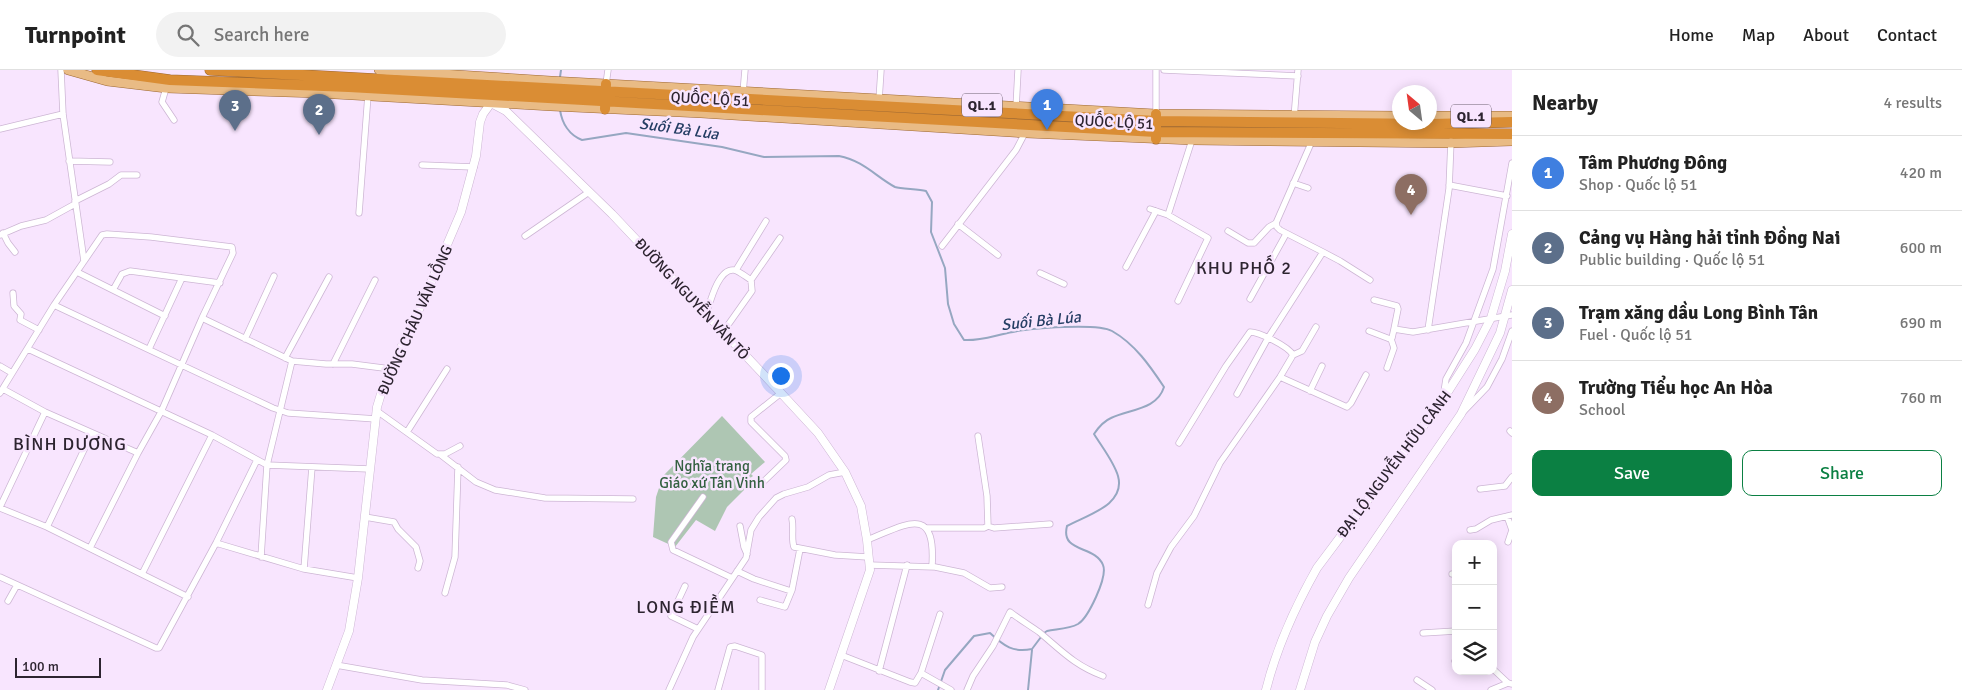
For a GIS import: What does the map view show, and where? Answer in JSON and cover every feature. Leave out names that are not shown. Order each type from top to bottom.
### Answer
[{"type":"highway","name":"QL.1","points":[[97,70],[170,80],[493,85]]},
{"type":"highway","name":"QL.1","points":[[210,70],[331,74],[493,85],[565,95]]},
{"type":"highway","name":"QUỐC LỘ 51","points":[[565,95],[742,95],[878,102],[1016,110],[1156,126],[1313,137],[1451,139],[1512,134]]},
{"type":"highway","name":"QUỐC LỘ 51","points":[[605,96],[829,117],[1027,129],[1156,126],[1294,118],[1432,124],[1512,122]]},
{"type":"main road","name":"QL.1","points":[[68,70],[107,80],[166,88],[368,95],[493,85]]},
{"type":"main road","name":"QL.1","points":[[379,70],[440,72],[493,85],[565,95]]},
{"type":"main road","name":"QUỐC LỘ 51","points":[[565,95],[605,96]]},
{"type":"main road","name":"QUỐC LỘ 51","points":[[1294,118],[1392,116]]},
{"type":"main road","name":"QL.1","points":[[1437,116],[1512,116]]},
{"type":"main road","name":"QUỐC LỘ 51","points":[[1156,126],[1192,140],[1313,137]]},
{"type":"main road","name":"QUỐC LỘ 51","points":[[1451,139],[1512,141]]},
{"type":"street","points":[[61,70],[63,114],[75,202],[84,248],[84,261]]},
{"type":"street","points":[[605,96],[608,70]]},
{"type":"street","points":[[742,95],[745,70]]},
{"type":"street","points":[[878,102],[881,70]]},
{"type":"street","points":[[1016,110],[1018,70]]},
{"type":"street","points":[[1156,70],[1156,126]]},
{"type":"street","points":[[1164,70],[1298,73],[1294,118]]},
{"type":"street","name":"ĐƯỜNG CHÂU VĂN LỒNG","points":[[327,690],[349,631],[358,578],[376,415],[384,384],[449,242],[466,198],[474,166],[480,122],[493,85]]},
{"type":"street","name":"ĐƯỜNG NGUYỄN VĂN TỎ","points":[[493,85],[506,111],[612,214],[781,393],[818,433],[845,472],[861,506],[867,540],[869,576],[829,690]]},
{"type":"street","points":[[166,88],[162,102],[174,120]]},
{"type":"street","points":[[359,213],[368,95]]},
{"type":"street","points":[[0,130],[63,114]]},
{"type":"street","points":[[942,246],[1016,150],[1027,129]]},
{"type":"street","points":[[1228,231],[1251,244],[1257,241],[1269,227],[1276,223],[1313,137]]},
{"type":"street","points":[[1428,330],[1449,185],[1451,139]]},
{"type":"street","points":[[1168,215],[1192,140]]},
{"type":"street","points":[[69,161],[110,162]]},
{"type":"street","points":[[1442,401],[1446,379],[1466,343],[1493,269],[1512,162]]},
{"type":"street","points":[[422,165],[474,166]]},
{"type":"street","points":[[15,252],[2,234],[21,226],[46,220],[113,182],[121,175],[137,175]]},
{"type":"street","points":[[1293,183],[1308,188]]},
{"type":"street","points":[[1449,185],[1507,196]]},
{"type":"street","points":[[525,236],[589,192]]},
{"type":"street","points":[[1126,267],[1153,210],[1168,215],[1208,238],[1178,301]]},
{"type":"street","points":[[736,270],[766,221]]},
{"type":"street","points":[[1276,223],[1277,227],[1286,234],[1340,260],[1370,280]]},
{"type":"street","points":[[958,224],[998,255]]},
{"type":"street","points":[[90,548],[161,412],[183,365],[202,318],[233,253],[232,248],[229,246],[107,234],[98,239],[54,305],[2,391],[92,434],[138,453]]},
{"type":"street","points":[[1250,299],[1286,234]]},
{"type":"street","name":"ĐẠI LỘ NGUYỄN HỮU CẢNH","points":[[1266,690],[1280,644],[1303,592],[1317,568],[1442,401],[1475,349],[1491,318],[1505,271],[1512,234]]},
{"type":"street","points":[[723,332],[752,291],[751,280],[780,238]]},
{"type":"street","points":[[1237,394],[1268,338],[1323,252]]},
{"type":"street","points":[[706,314],[720,276],[730,270],[736,270],[751,280]]},
{"type":"street","points":[[77,272],[165,316]]},
{"type":"street","points":[[113,290],[125,272],[220,283]]},
{"type":"street","points":[[1040,273],[1064,284]]},
{"type":"street","points":[[244,339],[274,276]]},
{"type":"street","points":[[285,358],[329,277]]},
{"type":"street","points":[[150,349],[182,278]]},
{"type":"street","points":[[333,364],[375,280]]},
{"type":"street","name":"ĐẠI LỘ NGUYỄN HỮU CẢNH","points":[[1300,690],[1315,642],[1327,616],[1349,578],[1461,414],[1509,315],[1512,290]]},
{"type":"street","points":[[12,293],[14,306],[21,314],[20,320],[39,330]]},
{"type":"street","points":[[1374,300],[1395,305],[1398,308],[1391,339],[1394,348],[1387,368]]},
{"type":"street","points":[[54,305],[150,349],[259,403],[288,413],[376,415],[407,432],[437,454],[441,454],[476,482],[495,490],[545,498],[633,499]]},
{"type":"street","points":[[1394,329],[1413,332],[1509,315]]},
{"type":"street","points":[[202,318],[292,361],[352,364],[391,369]]},
{"type":"street","points":[[1148,605],[1157,574],[1171,547],[1194,516],[1220,463],[1280,377],[1293,355],[1302,351],[1316,327]]},
{"type":"street","points":[[1179,443],[1226,366],[1251,331],[1289,350],[1293,355]]},
{"type":"street","points":[[1369,331],[1391,339]]},
{"type":"street","points":[[1461,414],[1487,387],[1502,359],[1512,331]]},
{"type":"street","points":[[28,349],[212,435],[267,465],[370,469]]},
{"type":"street","points":[[261,558],[267,465],[292,361]]},
{"type":"street","points":[[0,366],[12,373]]},
{"type":"street","points":[[1310,391],[1322,366]]},
{"type":"street","points":[[407,432],[446,368]]},
{"type":"street","points":[[1280,377],[1347,407],[1366,375]]},
{"type":"street","points":[[762,483],[786,460],[785,456],[751,422],[751,417],[781,393]]},
{"type":"street","points":[[45,412],[0,507],[90,548],[188,597]]},
{"type":"street","points":[[47,528],[92,434]]},
{"type":"street","points":[[142,574],[212,435]]},
{"type":"street","points":[[978,436],[987,496],[988,526]]},
{"type":"street","points":[[441,454],[460,446]]},
{"type":"street","points":[[0,577],[159,648],[188,597],[257,460]]},
{"type":"street","points":[[304,569],[312,467]]},
{"type":"street","points":[[444,593],[455,558],[458,467]]},
{"type":"street","points":[[669,690],[686,650],[698,629],[746,558],[752,530],[759,517],[776,498],[808,487],[829,474],[845,472]]},
{"type":"street","points":[[1480,489],[1510,485],[1512,477]]},
{"type":"street","points":[[703,497],[671,546],[673,550],[732,578]]},
{"type":"street","points":[[1470,530],[1476,529],[1491,520],[1509,516],[1512,530],[1508,542]]},
{"type":"street","points":[[365,517],[394,522],[398,529],[416,547],[420,561],[418,568]]},
{"type":"street","points":[[792,519],[794,548],[869,561],[932,566],[964,573],[990,588],[1002,587]]},
{"type":"street","points":[[867,540],[914,523],[921,524],[927,528],[984,528],[988,526],[994,528],[1050,524]]},
{"type":"street","points":[[740,526],[747,554]]},
{"type":"street","points":[[927,528],[933,545],[932,566]]},
{"type":"street","points":[[216,543],[261,558],[304,569],[358,578]]},
{"type":"street","points":[[760,600],[785,607],[792,591],[800,548]]},
{"type":"street","points":[[880,670],[907,565]]},
{"type":"street","points":[[738,571],[754,579],[792,591]]},
{"type":"street","points":[[8,601],[17,585]]},
{"type":"street","points":[[685,586],[671,616],[698,629]]},
{"type":"street","points":[[967,690],[973,676],[994,646],[1010,612],[1040,633],[1069,659],[1085,669],[1103,676]]},
{"type":"street","points":[[841,655],[910,682],[918,681],[940,614]]},
{"type":"street","points":[[1423,633],[1452,631]]},
{"type":"street","points":[[718,690],[730,648],[735,646],[762,655],[762,690]]},
{"type":"street","points":[[336,665],[422,680],[500,684],[525,690]]},
{"type":"street","points":[[1497,672],[1510,683]]},
{"type":"street","points":[[921,673],[951,690]]},
{"type":"street","points":[[1417,680],[1432,690]]},
{"type":"street","points":[[1490,690],[1510,683]]},
{"type":"green space","name":"Nghĩa trang Giáo xứ Tân Vinh","points":[[722,416],[765,462],[745,482],[748,486],[727,507],[715,531],[696,520],[675,547],[653,537],[656,497],[663,476]]},
{"type":"waterway","name":"Suối Bà Lúa","points":[[560,77],[561,70]]},
{"type":"waterway","name":"Suối Bà Lúa","points":[[560,110],[567,128],[573,135],[582,140],[626,133],[722,147],[764,157],[839,156],[855,161],[895,187],[926,191],[932,202],[931,232],[945,268],[948,304],[954,324],[964,340],[977,340],[1022,330],[1079,327],[1104,329],[1112,331],[1128,342],[1147,363],[1164,387],[1160,395],[1149,405],[1108,419],[1094,434],[1114,465],[1119,486],[1111,502],[1094,513],[1067,526],[1066,535],[1069,541],[1073,545],[1093,554],[1103,565],[1103,578],[1087,614],[1078,624],[1071,627],[1047,631],[1032,649],[1014,649],[1000,642],[990,633],[974,636],[945,670],[938,690]]},
{"type":"waterway","points":[[1028,690],[1032,650]]},
{"type":"place","name":"Tâm Phương Đông","points":[[1047,130]]},
{"type":"place","name":"Trạm xăng dầu Long Bình Tân","points":[[235,131]]},
{"type":"place","name":"Cảng vụ Hàng hải tỉnh Đồng Nai","points":[[319,135]]},
{"type":"place","name":"Trường Tiểu học An Hòa","points":[[1411,215]]},
{"type":"district","name":"KHU PHỐ 2","points":[[1244,268]]},
{"type":"district","name":"BÌNH DƯƠNG","points":[[70,444]]},
{"type":"district","name":"LONG ĐIỀM","points":[[686,607]]}]
